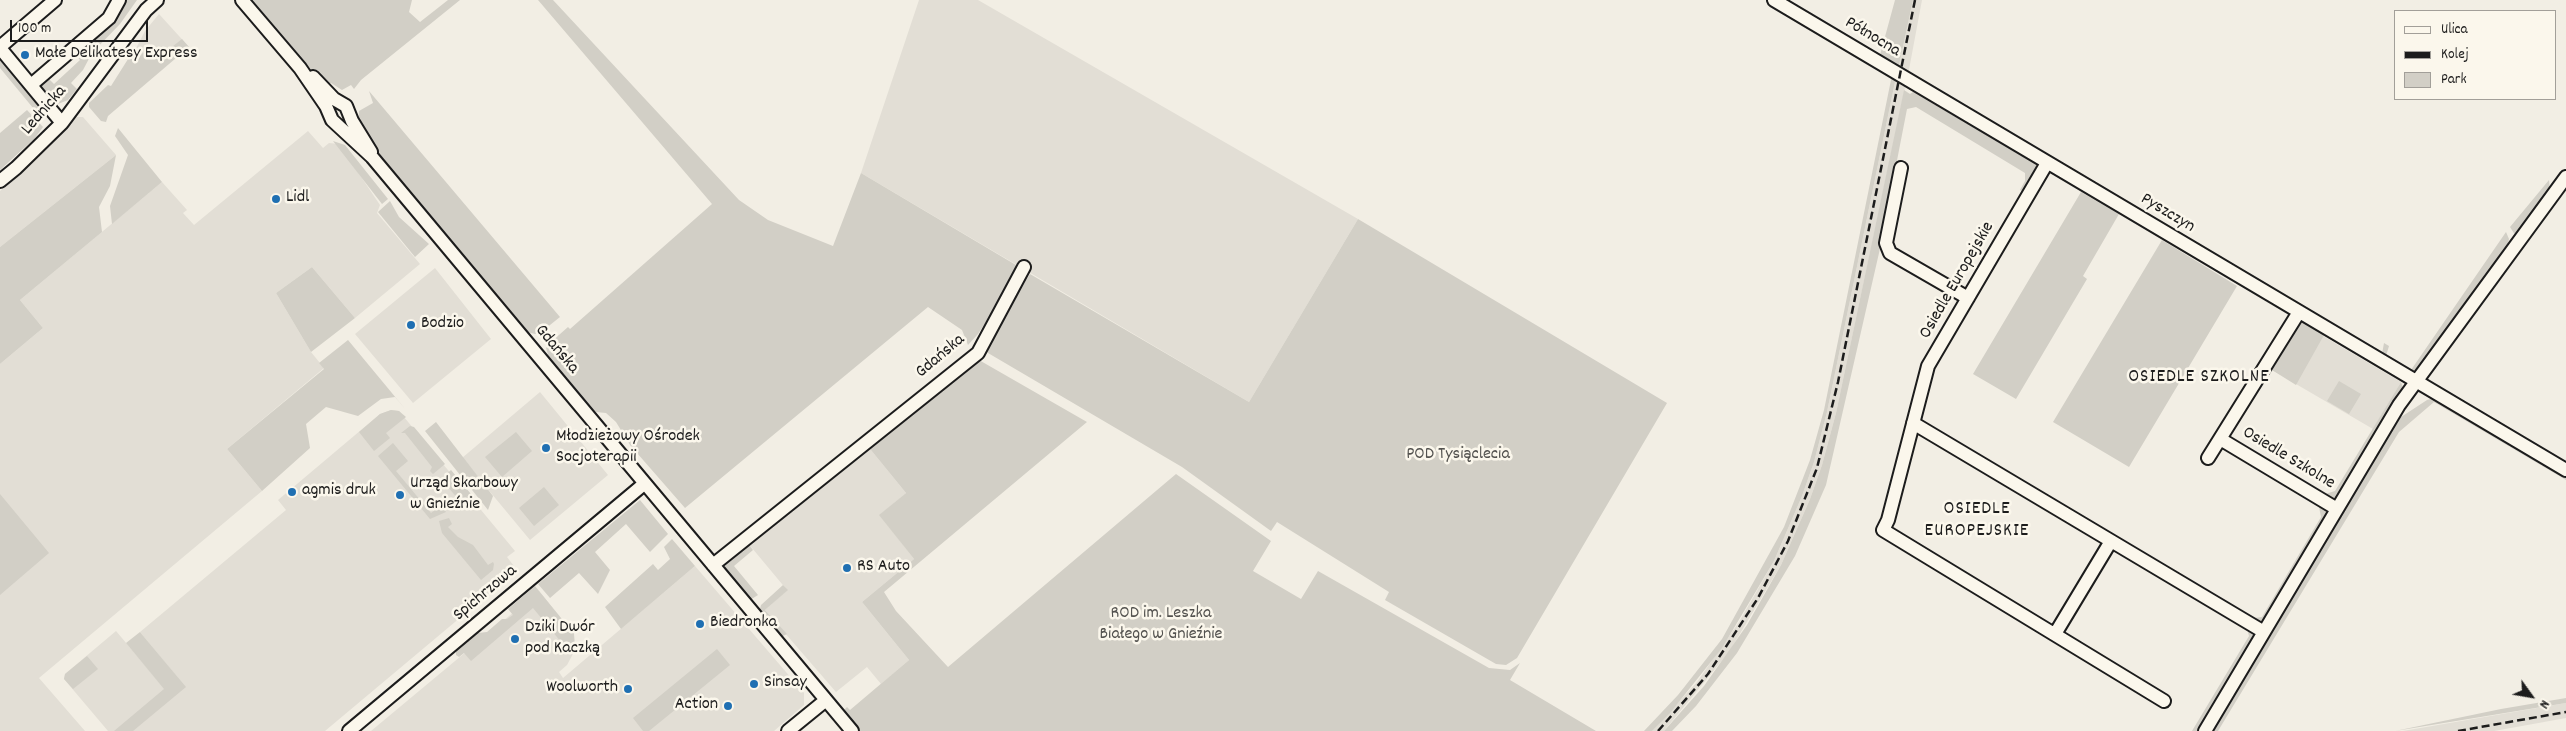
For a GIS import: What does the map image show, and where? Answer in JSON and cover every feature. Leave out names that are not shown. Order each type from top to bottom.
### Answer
[{"type":"street","points":[[55,0],[0,47],[62,122]]},
{"type":"street","points":[[31,85],[109,18],[119,0]]},
{"type":"street","name":"Lednicka","points":[[0,181],[21,164],[62,122],[148,5],[156,0]]},
{"type":"street","name":"Północna","points":[[1774,0],[1900,75]]},
{"type":"street","name":"Gdańska","points":[[244,1],[300,68],[333,118],[372,156],[852,731]]},
{"type":"street","name":"Gdańska","points":[[300,68],[311,75],[346,106],[349,115],[367,142],[372,156]]},
{"type":"street","name":"Pyszczyn","points":[[1900,75],[2416,383],[2441,395],[2566,470]]},
{"type":"street","points":[[341,103],[332,106],[333,118],[346,121],[349,115]]},
{"type":"street","name":"Osiedle Europejskie","points":[[2047,163],[1928,366],[1888,520],[1883,530],[2164,701]]},
{"type":"street","points":[[1902,168],[1886,244],[1890,253],[1968,298]]},
{"type":"street","points":[[2205,731],[2399,405],[2566,177]]},
{"type":"street","name":"Gdańska","points":[[713,565],[978,353],[1024,267]]},
{"type":"street","name":"Osiedle Szkolne","points":[[2208,458],[2222,440],[2299,312]]},
{"type":"street","points":[[1913,423],[2264,632]]},
{"type":"street","name":"Osiedle Szkolne","points":[[2222,440],[2337,509]]},
{"type":"street","name":"Spichrzowa","points":[[349,731],[644,484]]},
{"type":"street","points":[[2055,634],[2111,542]]},
{"type":"street","points":[[788,731],[826,700]]},
{"type":"shaded area","points":[[919,0],[978,0],[1358,219],[1249,402],[861,173]]},
{"type":"shaded area","points":[[1913,0],[1922,0],[1908,75],[1898,70]]},
{"type":"shaded area","points":[[159,14],[189,47],[147,81],[129,62],[145,31]]},
{"type":"shaded area","points":[[1896,77],[1906,83],[1836,413],[1822,465],[1810,499],[1781,565],[1729,652],[1664,731],[1652,731],[1697,682],[1739,622],[1774,561],[1802,496],[1814,462],[1827,412]]},
{"type":"shaded area","points":[[77,117],[83,117],[116,155],[0,247],[0,191],[22,173]]},
{"type":"shaded area","points":[[308,131],[323,148],[329,143],[339,144],[380,205],[377,213],[420,264],[355,318],[312,267],[276,293],[311,352],[324,368],[227,449],[262,491],[39,678],[85,731],[0,731],[0,364],[43,328],[20,300],[162,182],[187,210],[183,213],[194,225]]},
{"type":"shaded area","points":[[435,268],[491,339],[413,403],[355,334]]},
{"type":"shaded area","points":[[2301,323],[2401,382],[2373,429],[2272,370]]},
{"type":"shaded area","points":[[540,392],[608,475],[530,540],[462,458]]},
{"type":"shaded area","points":[[391,410],[399,411],[515,551],[507,557],[517,570],[325,731],[108,731],[64,679],[65,674],[116,631],[165,689],[178,678],[140,632],[286,510],[278,500],[380,414]]},
{"type":"shaded area","points":[[866,444],[906,493],[880,515],[914,559],[862,602],[909,660],[881,684],[867,667],[836,692],[765,610],[787,590],[747,542]]},
{"type":"shaded area","points":[[695,566],[804,693],[804,705],[774,731],[371,731],[539,591],[574,634],[575,650],[567,665],[559,672],[563,678]]},
{"type":"shaded area","points":[[2566,703],[2566,718],[2494,731],[2403,731]]},
{"type":"green space","points":[[125,0],[137,0],[120,24],[92,53],[83,70],[71,83],[77,89],[68,100],[58,104],[52,102],[36,85],[46,76],[54,84],[80,60],[75,54]]},
{"type":"green space","points":[[251,0],[412,0],[409,12],[420,22],[448,0],[460,0],[361,80],[354,89],[351,85],[342,90],[331,83],[327,86],[301,59]]},
{"type":"green space","points":[[538,0],[553,0],[739,200],[768,220],[833,246],[861,173],[1021,268],[978,334],[968,345],[962,330],[928,307],[685,508],[630,445],[616,422],[606,413],[596,412],[591,409],[550,361],[546,348],[712,204]]},
{"type":"green space","points":[[1895,0],[1913,0],[1898,70],[1880,58]]},
{"type":"green space","points":[[182,39],[189,47],[108,116],[106,122],[101,121],[89,107],[89,103],[108,85],[111,86],[135,48],[141,55],[144,52],[150,59],[155,55],[158,58]]},
{"type":"green space","points":[[0,55],[44,108],[38,114],[0,68]]},
{"type":"green space","points":[[1892,75],[1896,77],[1827,412],[1814,462],[1802,496],[1774,561],[1722,648],[1670,713],[1652,731],[1644,731],[1678,695],[1722,639],[1784,527],[1810,460],[1824,410]]},
{"type":"green space","points":[[1904,90],[1910,94],[1913,92],[2036,164],[2037,169],[2024,192],[2020,190],[2025,181],[2025,173],[1916,107],[1907,109],[1879,253],[1826,485],[1795,556],[1737,653],[1696,706],[1672,731],[1664,731],[1704,686],[1747,625],[1781,565],[1810,499],[1822,465],[1836,413]]},
{"type":"green space","points":[[369,91],[560,317],[540,333],[527,332],[384,161],[359,119],[359,111],[373,103]]},
{"type":"green space","points":[[27,110],[43,127],[34,139],[0,170],[0,133]]},
{"type":"green space","points":[[118,128],[162,182],[112,224],[110,206],[128,155],[115,136]]},
{"type":"green space","points":[[333,141],[345,145],[388,199],[382,204]]},
{"type":"green space","points":[[116,155],[110,186],[99,207],[102,232],[20,300],[43,328],[0,364],[0,247]]},
{"type":"green space","points":[[2549,180],[2550,192],[2517,238],[2510,227]]},
{"type":"green space","points":[[2081,192],[2119,214],[2083,276],[2087,279],[2016,399],[1973,374]]},
{"type":"green space","points":[[390,201],[399,217],[429,244],[415,257],[378,212]]},
{"type":"green space","name":"POD Tysiąclecia","points":[[1358,219],[1667,403],[1517,658],[1506,665],[1496,664],[1385,600],[1389,592],[1277,522],[1271,531],[1182,467],[988,353],[986,346],[991,335],[1030,274],[1249,402]]},
{"type":"green space","points":[[2506,232],[2509,239],[2507,248],[2414,374],[2382,354],[2384,343],[2389,346],[2386,356],[2411,370]]},
{"type":"green space","points":[[2162,240],[2237,286],[2129,467],[2053,422]]},
{"type":"green space","points":[[312,267],[355,318],[311,352],[276,293]]},
{"type":"green space","points":[[2302,322],[2324,335],[2296,385],[2272,370]]},
{"type":"green space","points":[[348,340],[406,410],[395,397],[381,399],[358,416],[326,407],[306,424],[310,448],[262,491],[227,449],[324,369],[319,363]]},
{"type":"green space","name":"ROD im. Leszka Białego w Gnieźnie","points":[[972,356],[1087,422],[884,592],[896,611],[948,667],[1176,474],[1271,541],[1253,571],[1301,599],[1318,571],[1489,668],[1510,670],[1520,663],[1510,680],[1596,731],[860,731],[843,711],[847,707],[850,710],[909,660],[862,602],[914,559],[879,515],[906,493],[866,444]]},
{"type":"green space","points":[[2339,381],[2361,394],[2349,414],[2327,401]]},
{"type":"green space","points":[[2401,382],[2403,388],[2338,500],[2325,494],[2335,491]]},
{"type":"green space","points":[[2437,397],[2566,475],[2566,480],[2434,402],[2399,432],[2218,731],[2210,731],[2398,419],[2427,400]]},
{"type":"green space","points":[[391,410],[399,411],[406,417],[386,433],[390,438],[374,451],[359,432],[380,414]]},
{"type":"green space","points":[[436,422],[493,496],[488,510],[425,431]]},
{"type":"green space","points":[[410,426],[414,427],[445,464],[433,474],[430,471],[432,467],[405,433],[401,433]]},
{"type":"green space","points":[[516,432],[532,451],[502,477],[485,457]]},
{"type":"green space","points":[[393,443],[408,461],[396,471],[431,513],[442,505],[446,512],[430,519],[378,456]]},
{"type":"green space","points":[[451,470],[476,500],[470,506],[465,507],[441,479]]},
{"type":"green space","points":[[544,487],[559,505],[534,526],[519,508]]},
{"type":"green space","points":[[0,494],[49,553],[0,595]]},
{"type":"green space","points":[[640,500],[668,534],[650,552],[626,524],[595,552],[610,570],[598,594],[579,573],[550,598],[538,584]]},
{"type":"green space","points":[[2319,507],[2327,511],[2326,517],[2264,622],[2261,623],[2254,618],[2262,617],[2321,517]]},
{"type":"green space","points":[[449,518],[452,524],[448,527],[458,537],[473,545],[488,565],[493,562],[493,570],[481,580],[442,533],[439,521]]},
{"type":"green space","points":[[672,539],[695,566],[621,629],[605,607],[653,564],[658,570],[670,559],[664,547]]},
{"type":"green space","points":[[747,542],[753,550],[734,566],[758,595],[750,600],[727,572],[725,566],[728,558]]},
{"type":"green space","points":[[783,585],[788,590],[765,610],[787,634],[781,637],[760,609],[761,605]]},
{"type":"green space","points":[[535,586],[574,634],[575,650],[571,654],[533,608],[471,661],[464,653],[459,657],[456,655],[456,651],[478,633],[487,632],[502,619],[507,619],[513,615],[508,609]]},
{"type":"green space","points":[[2247,629],[2255,631],[2256,636],[2199,731],[2192,731],[2249,636]]},
{"type":"green space","points":[[140,632],[186,687],[133,731],[114,731],[164,689],[126,643]]},
{"type":"green space","points":[[717,649],[730,665],[649,731],[643,731],[633,718]]},
{"type":"green space","points":[[87,656],[98,669],[73,689],[64,679],[65,674]]},
{"type":"green space","points":[[2566,698],[2566,703],[2395,731],[2501,709]]},
{"type":"railway","points":[[1658,731],[1708,674],[1758,598],[1788,541],[1817,468],[1838,382],[1915,0]]},
{"type":"railway","points":[[2458,731],[2566,712]]},
{"type":"place","name":"Małe Delikatesy Express","points":[[25,55]]},
{"type":"place","name":"Lidl","points":[[276,199]]},
{"type":"place","name":"Bodzio","points":[[411,325]]},
{"type":"place","name":"Młodzieżowy Ośrodek Socjoterapii","points":[[546,448]]},
{"type":"place","name":"agmis druk","points":[[292,492]]},
{"type":"place","name":"Urząd Skarbowy w Gnieźnie","points":[[400,495]]},
{"type":"place","name":"RS Auto","points":[[847,568]]},
{"type":"place","name":"Biedronka","points":[[700,624]]},
{"type":"place","name":"Dziki Dwór pod Kaczką","points":[[515,639]]},
{"type":"place","name":"Sinsay","points":[[754,684]]},
{"type":"place","name":"Woolworth","points":[[628,689]]},
{"type":"place","name":"Action","points":[[728,706]]},
{"type":"district","name":"OSIEDLE SZKOLNE","points":[[2199,378]]},
{"type":"district","name":"OSIEDLE EUROPEJSKIE","points":[[1977,521]]}]
